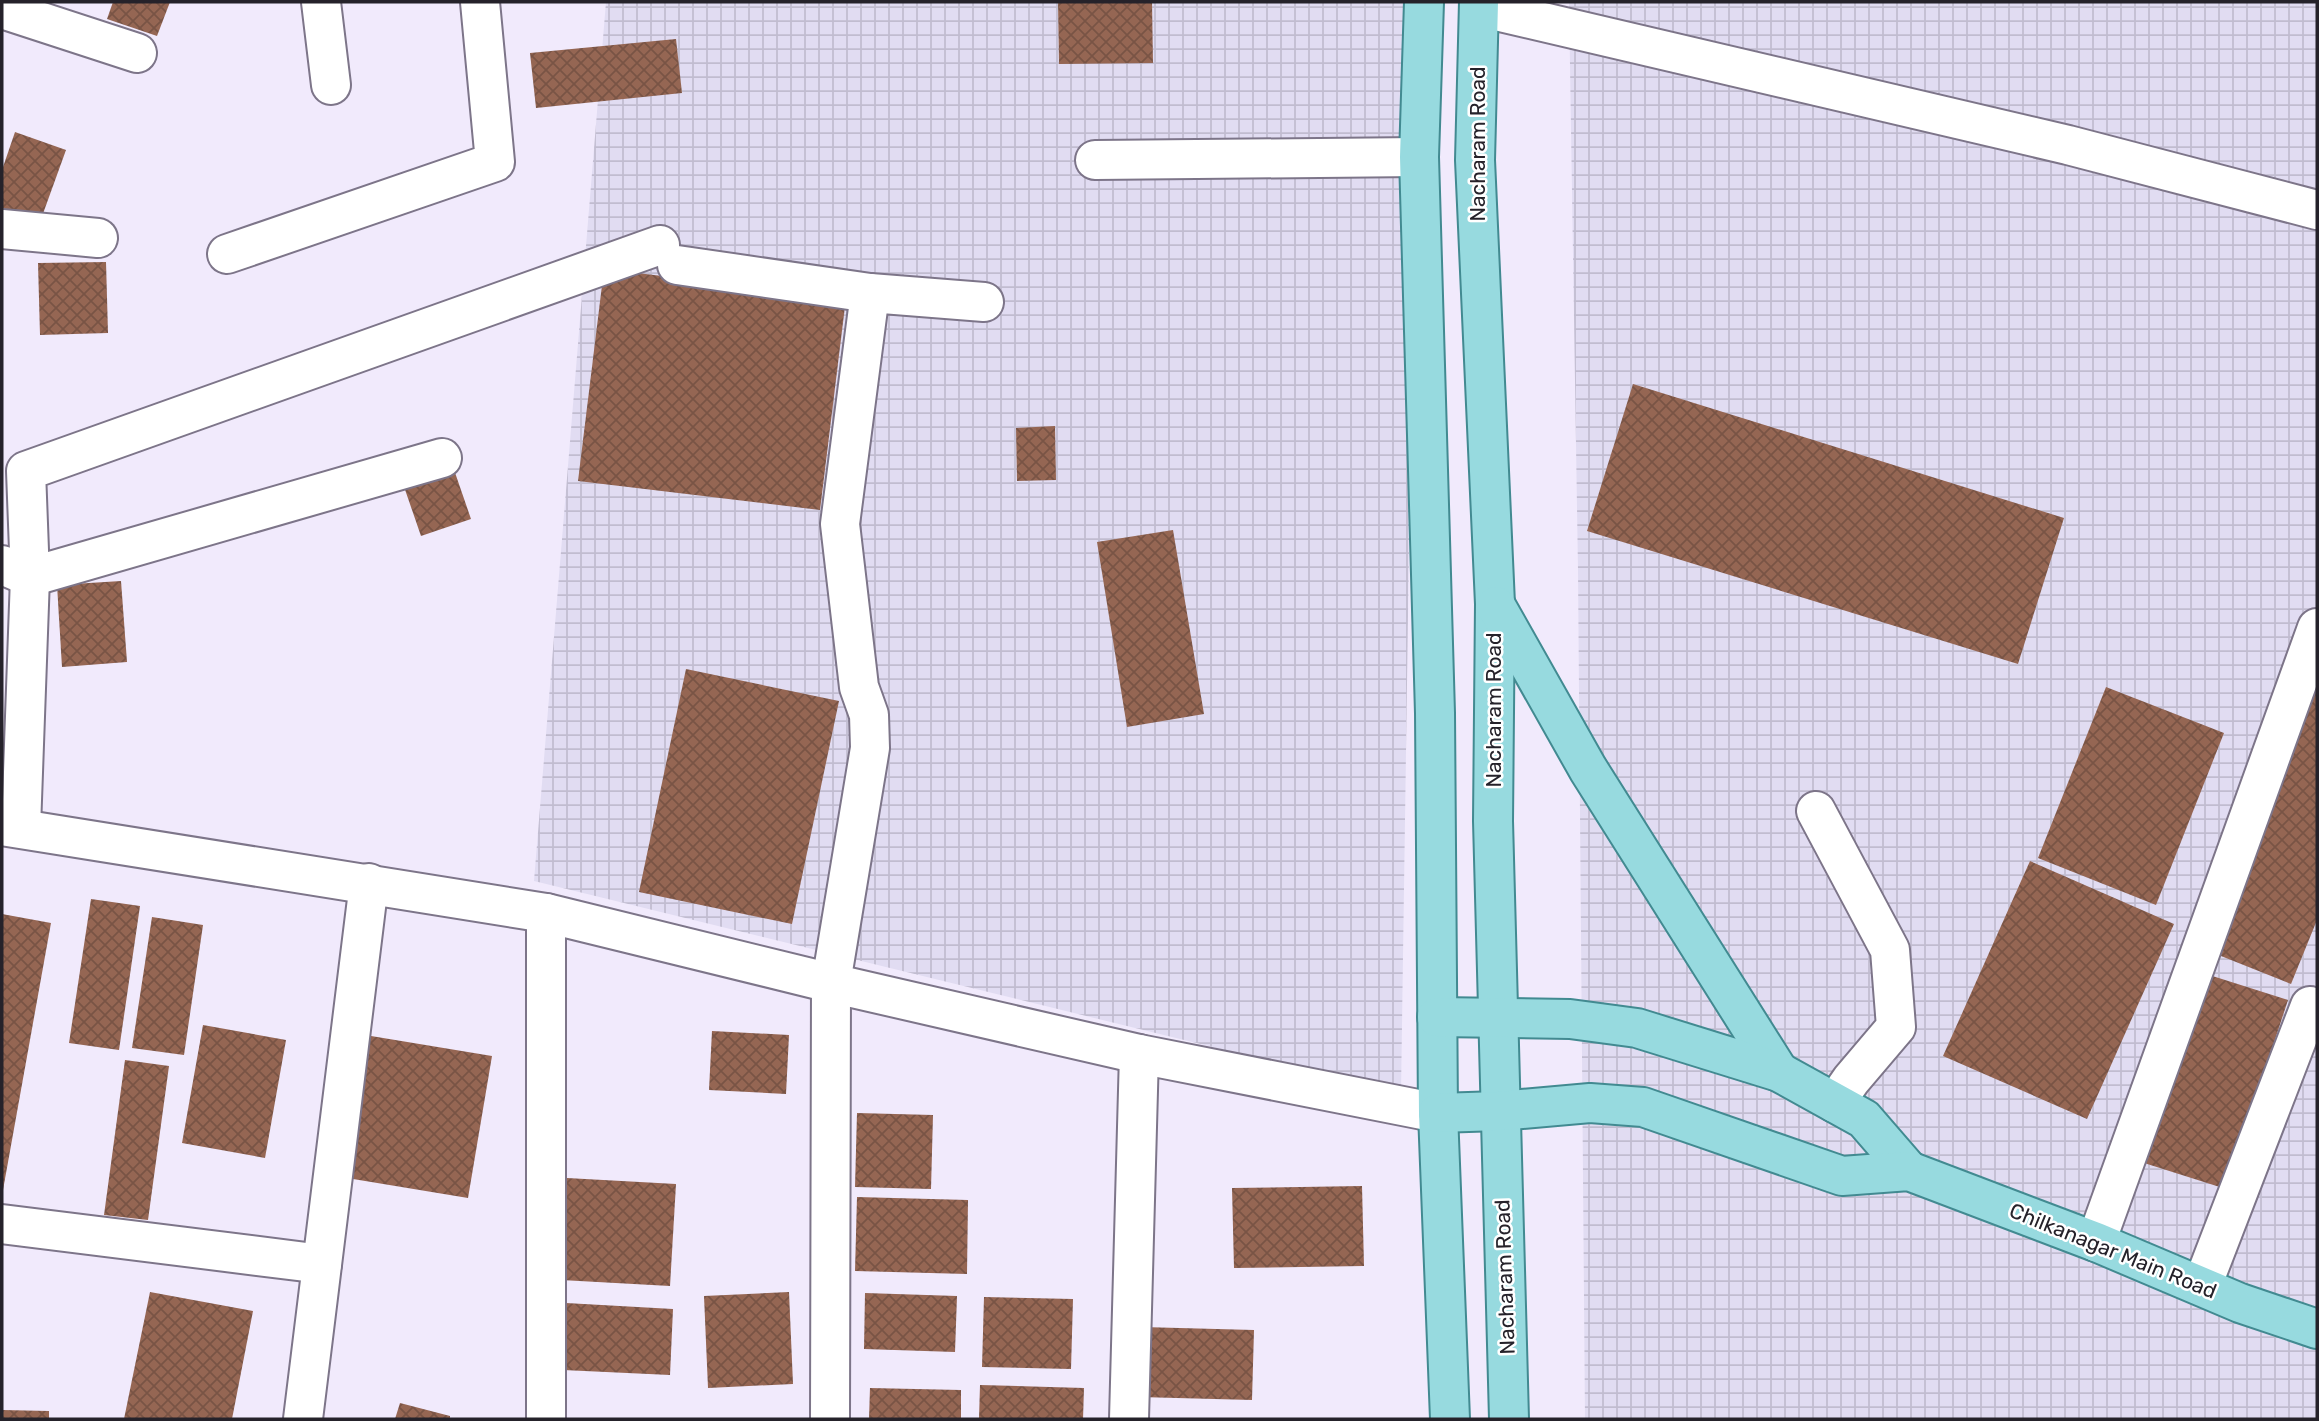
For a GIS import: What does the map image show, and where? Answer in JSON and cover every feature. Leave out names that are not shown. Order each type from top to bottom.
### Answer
[{"type":"main road","points":[[1423,2],[1419,157],[1435,700],[1438,1113],[1450,1419]]},
{"type":"main road","name":"Nacharam Road","points":[[1479,5],[1475,160],[1494,604],[1493,821],[1509,1419]]},
{"type":"main road","points":[[1494,604],[1588,769],[1779,1072]]},
{"type":"main road","points":[[1437,1017],[1570,1018],[1637,1028],[1779,1072],[1864,1119],[1909,1171]]},
{"type":"main road","points":[[1438,1113],[1590,1103],[1643,1107],[1842,1176],[1909,1171]]},
{"type":"main road","name":"Chilkanagar Main Road","points":[[1909,1171],[2096,1242],[2240,1303],[2317,1329]]},
{"type":"street","points":[[321,2],[331,85]]},
{"type":"street","points":[[227,254],[495,162],[480,2]]},
{"type":"street","points":[[1479,5],[2067,145],[2317,210]]},
{"type":"street","points":[[2,9],[137,53]]},
{"type":"street","points":[[1095,160],[1419,157]]},
{"type":"street","points":[[2,229],[98,239]]},
{"type":"street","points":[[984,302],[870,293],[668,255],[26,471],[16,571],[11,827],[546,912],[831,983],[1139,1054],[1438,1113]]},
{"type":"street","points":[[830,1419],[831,983],[870,748],[869,715],[859,687],[840,524],[870,293]]},
{"type":"street","points":[[16,571],[442,458]]},
{"type":"street","points":[[2096,1242],[2317,628]]},
{"type":"street","points":[[1816,811],[1889,950],[1896,1027],[1835,1103]]},
{"type":"street","points":[[303,1419],[369,883]]},
{"type":"street","points":[[546,912],[546,1419]]},
{"type":"street","points":[[2202,1286],[2310,1006]]},
{"type":"street","points":[[1129,1419],[1139,1054]]},
{"type":"street","points":[[2,1224],[322,1264]]},
{"type":"shaded area","points":[[606,2],[1417,2],[1401,1093],[534,881]]},
{"type":"shaded area","points":[[1569,2],[2317,2],[2317,1419],[1585,1419],[1578,570]]},
{"type":"building","points":[[113,2],[170,2],[157,36],[107,19]]},
{"type":"building","points":[[1058,2],[1152,2],[1153,63],[1059,64]]},
{"type":"building","points":[[676,39],[682,93],[536,108],[530,53]]},
{"type":"building","points":[[15,132],[66,150],[36,233],[2,221],[2,170]]},
{"type":"building","points":[[106,262],[108,333],[40,335],[38,263]]},
{"type":"building","points":[[604,269],[846,298],[820,510],[578,481]]},
{"type":"building","points":[[1633,384],[2064,518],[2018,664],[1587,531]]},
{"type":"building","points":[[1055,426],[1056,480],[1017,481],[1016,428]]},
{"type":"building","points":[[451,461],[471,519],[421,536],[401,478]]},
{"type":"building","points":[[1173,530],[1204,714],[1127,727],[1097,542]]},
{"type":"building","points":[[121,581],[127,662],[62,667],[57,585]]},
{"type":"building","points":[[686,669],[839,701],[792,924],[639,892]]},
{"type":"building","points":[[2317,676],[2317,920],[2291,984],[2206,950]]},
{"type":"building","points":[[2106,687],[2224,733],[2156,905],[2038,858]]},
{"type":"building","points":[[2030,861],[2174,924],[2087,1119],[1943,1056]]},
{"type":"building","points":[[91,899],[140,906],[119,1050],[69,1043]]},
{"type":"building","points":[[2,914],[51,923],[3,1190],[2,1190]]},
{"type":"building","points":[[152,917],[203,925],[184,1055],[132,1048]]},
{"type":"building","points":[[2203,973],[2288,1000],[2226,1189],[2141,1162]]},
{"type":"building","points":[[203,1025],[286,1040],[265,1158],[182,1143]]},
{"type":"building","points":[[712,1031],[789,1035],[786,1094],[709,1090]]},
{"type":"building","points":[[365,1035],[492,1056],[468,1198],[341,1177]]},
{"type":"building","points":[[125,1060],[169,1066],[148,1220],[104,1215]]},
{"type":"building","points":[[857,1113],[933,1115],[931,1189],[855,1187]]},
{"type":"building","points":[[567,1178],[676,1184],[670,1286],[561,1280]]},
{"type":"building","points":[[1362,1186],[1364,1266],[1234,1268],[1232,1188]]},
{"type":"building","points":[[857,1197],[968,1200],[967,1274],[855,1271]]},
{"type":"building","points":[[150,1292],[253,1311],[232,1419],[124,1419]]},
{"type":"building","points":[[789,1292],[793,1384],[708,1388],[704,1296]]},
{"type":"building","points":[[865,1293],[957,1296],[955,1352],[864,1349]]},
{"type":"building","points":[[984,1297],[1073,1299],[1071,1369],[982,1367]]},
{"type":"building","points":[[566,1303],[673,1309],[670,1375],[563,1370]]},
{"type":"building","points":[[1142,1327],[1254,1330],[1252,1400],[1139,1397]]},
{"type":"building","points":[[980,1385],[1084,1388],[1083,1419],[979,1419]]},
{"type":"building","points":[[870,1388],[961,1390],[961,1419],[869,1419]]},
{"type":"building","points":[[400,1403],[450,1416],[450,1419],[395,1419]]},
{"type":"building","points":[[2,1410],[49,1411],[49,1419],[2,1419]]}]
